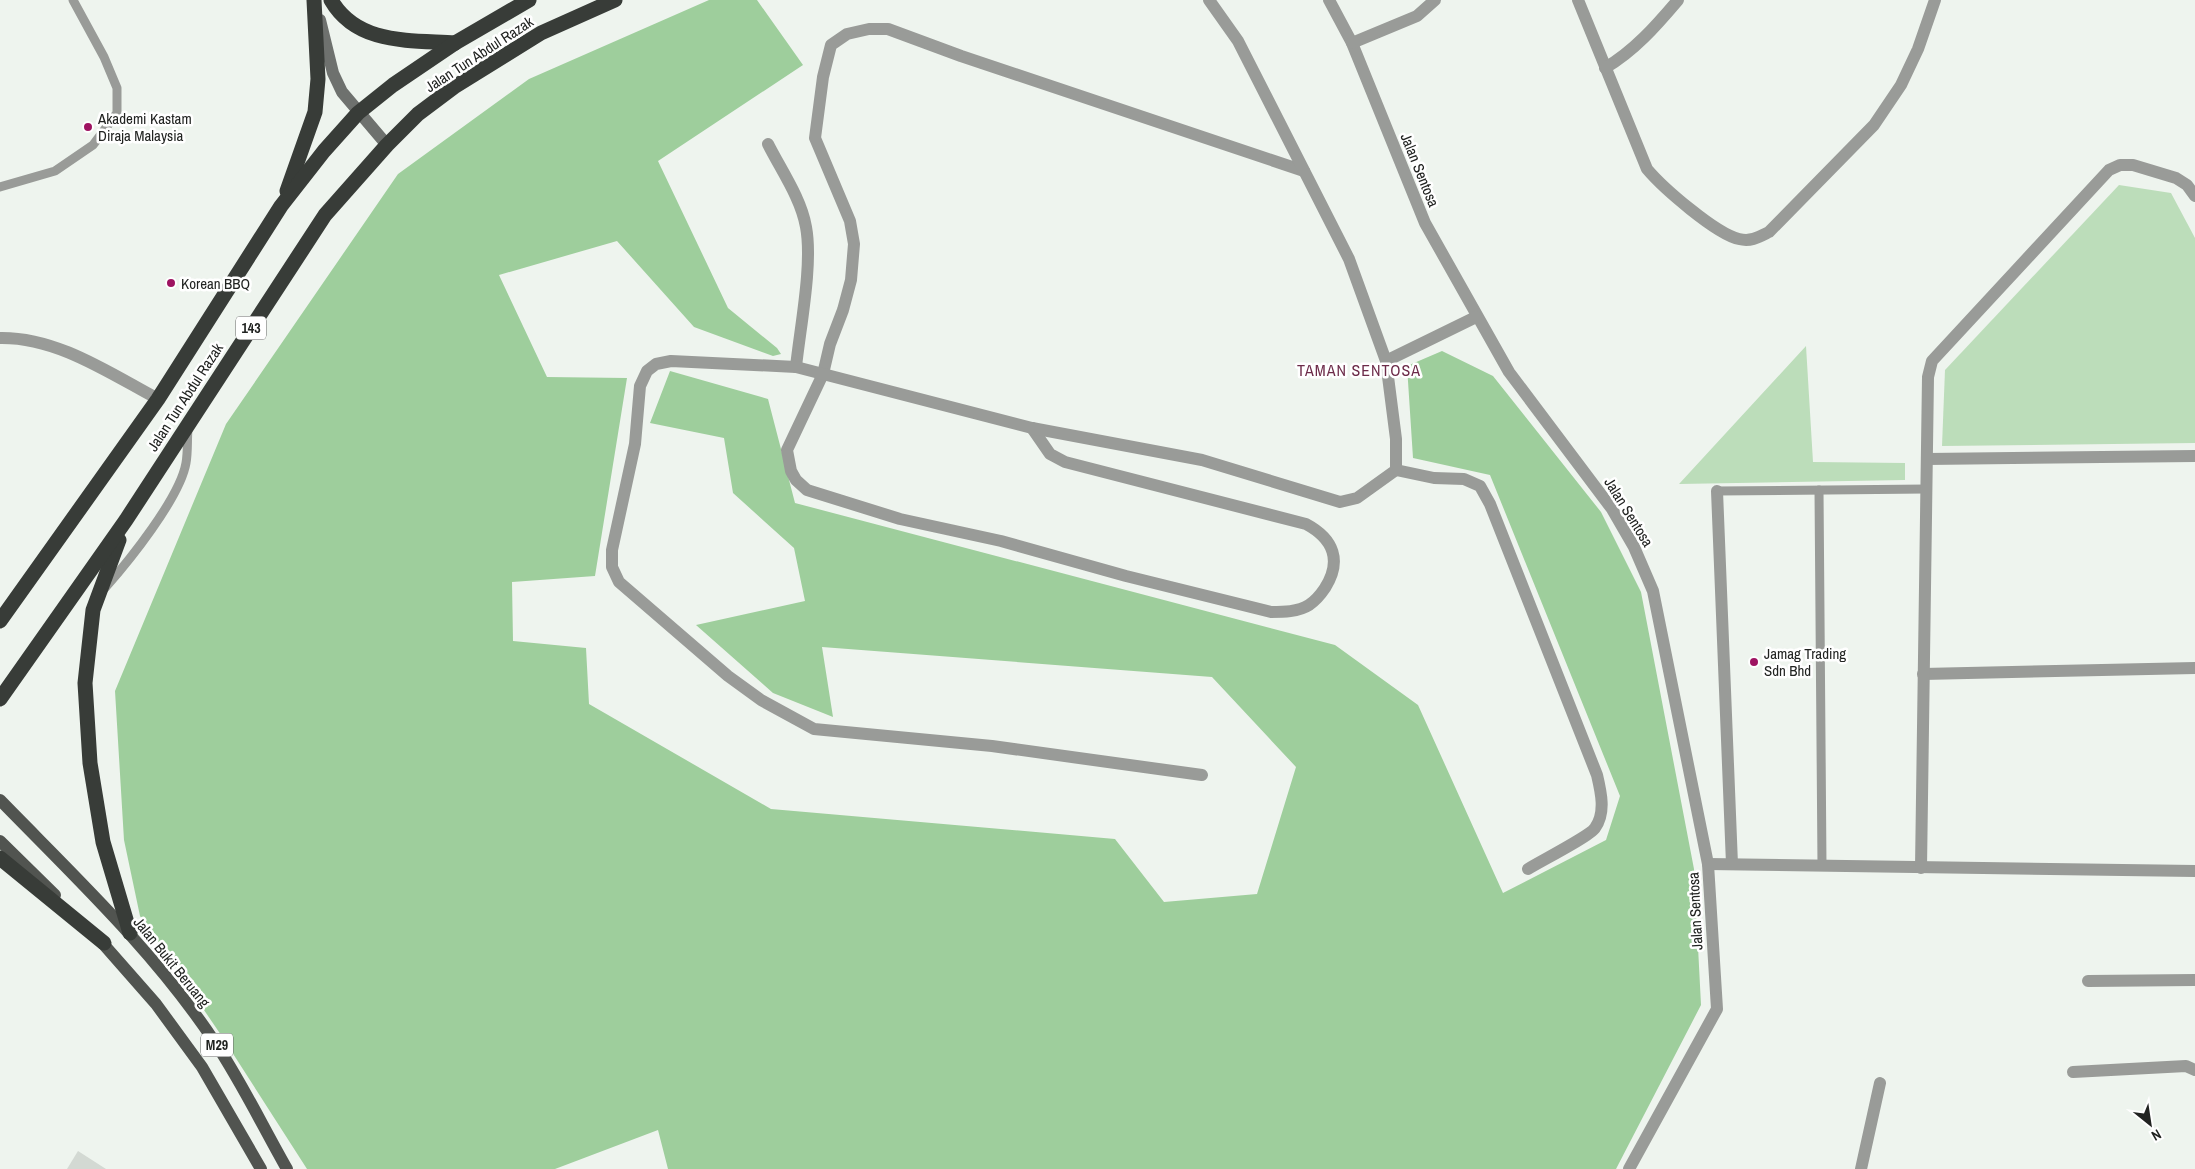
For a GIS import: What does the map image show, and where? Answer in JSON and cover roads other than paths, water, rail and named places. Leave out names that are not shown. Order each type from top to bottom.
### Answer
[{"type":"highway","points":[[281,206],[315,112],[318,79],[314,0]]},
{"type":"highway","points":[[331,0],[340,15],[354,26],[368,32],[401,39],[455,43]]},
{"type":"highway","name":"Jalan Tun Abdul Razak","points":[[0,621],[158,399],[281,206],[324,150],[358,113],[392,85],[455,43],[528,0]]},
{"type":"highway","name":"Jalan Tun Abdul Razak","points":[[0,699],[126,520],[325,214],[387,145],[418,114],[454,87],[541,33],[615,0]]},
{"type":"highway","points":[[126,520],[93,610],[85,683],[90,763],[103,842],[130,933]]},
{"type":"highway","points":[[0,858],[104,943]]},
{"type":"main road","points":[[314,0],[333,73],[342,92],[387,145]]},
{"type":"main road","name":"Jalan Bukit Beruang","points":[[0,800],[130,933],[179,992],[215,1042],[287,1169]]},
{"type":"main road","name":"M29","points":[[0,841],[104,943],[156,1004],[202,1066],[261,1169]]},
{"type":"street","points":[[1209,0],[1238,41],[1350,259],[1386,361],[1396,439],[1396,470]]},
{"type":"street","name":"Jalan Sentosa","points":[[1329,0],[1352,43],[1425,223],[1476,317],[1509,372],[1612,510],[1634,546],[1653,591],[1708,864],[1717,1008],[1629,1169]]},
{"type":"street","points":[[1352,43],[1418,16],[1435,0]]},
{"type":"street","points":[[1578,0],[1646,169],[1658,183],[1726,235],[1741,240],[1756,239],[1769,232],[1874,125],[1901,86],[1918,49],[1935,0]]},
{"type":"street","points":[[1605,68],[1620,59],[1652,31],[1678,0]]},
{"type":"street","points":[[1032,428],[1050,454],[1064,462],[1306,524],[1326,538],[1333,551],[1335,560],[1332,577],[1322,593],[1310,605],[1287,612],[1271,612],[1126,576],[1001,541],[900,519],[807,490],[796,480],[791,471],[787,450],[824,374],[830,344],[843,310],[851,280],[854,244],[850,221],[815,138],[823,77],[831,45],[847,34],[869,29],[888,29],[960,56],[1304,171]]},
{"type":"street","points":[[768,144],[802,209],[806,226],[808,251],[796,367]]},
{"type":"street","points":[[1922,868],[1928,377],[1932,361],[2109,170],[2120,165],[2133,165],[2176,178],[2187,185],[2195,196]]},
{"type":"street","points":[[1386,361],[1476,317]]},
{"type":"street","points":[[0,338],[23,338],[74,354],[158,399]]},
{"type":"street","points":[[1202,775],[992,746],[814,729],[761,700],[728,676],[619,582],[612,567],[612,550],[635,444],[640,386],[647,371],[656,364],[671,361],[796,367],[1032,428],[1202,460],[1340,502],[1357,498],[1396,470],[1434,478],[1464,478],[1480,486],[1490,504],[1596,775],[1602,796],[1601,818],[1594,830],[1528,869]]},
{"type":"street","points":[[1927,459],[2195,456]]},
{"type":"street","points":[[1717,491],[1732,864]]},
{"type":"street","points":[[1923,674],[2195,668]]},
{"type":"street","points":[[1708,864],[2195,871]]},
{"type":"street","points":[[2088,981],[2195,980]]},
{"type":"street","points":[[2073,1072],[2186,1066],[2195,1070]]},
{"type":"street","points":[[1861,1169],[1880,1083]]},
{"type":"lane","points":[[0,187],[55,171],[93,146],[117,113],[117,88],[104,57],[73,0]]},
{"type":"lane","points":[[99,594],[133,557],[177,486],[186,464],[188,426]]},
{"type":"lane","points":[[1717,491],[1926,488]]},
{"type":"lane","points":[[1818,490],[1822,866]]},
{"type":"place","name":"Akademi Kastam Diraja Malaysia","points":[[88,127]]},
{"type":"place","name":"Korean BBQ","points":[[171,283]]},
{"type":"place","name":"Jamag Trading Sdn Bhd","points":[[1754,662]]},
{"type":"district","name":"TAMAN SENTOSA","points":[[1359,370]]}]
